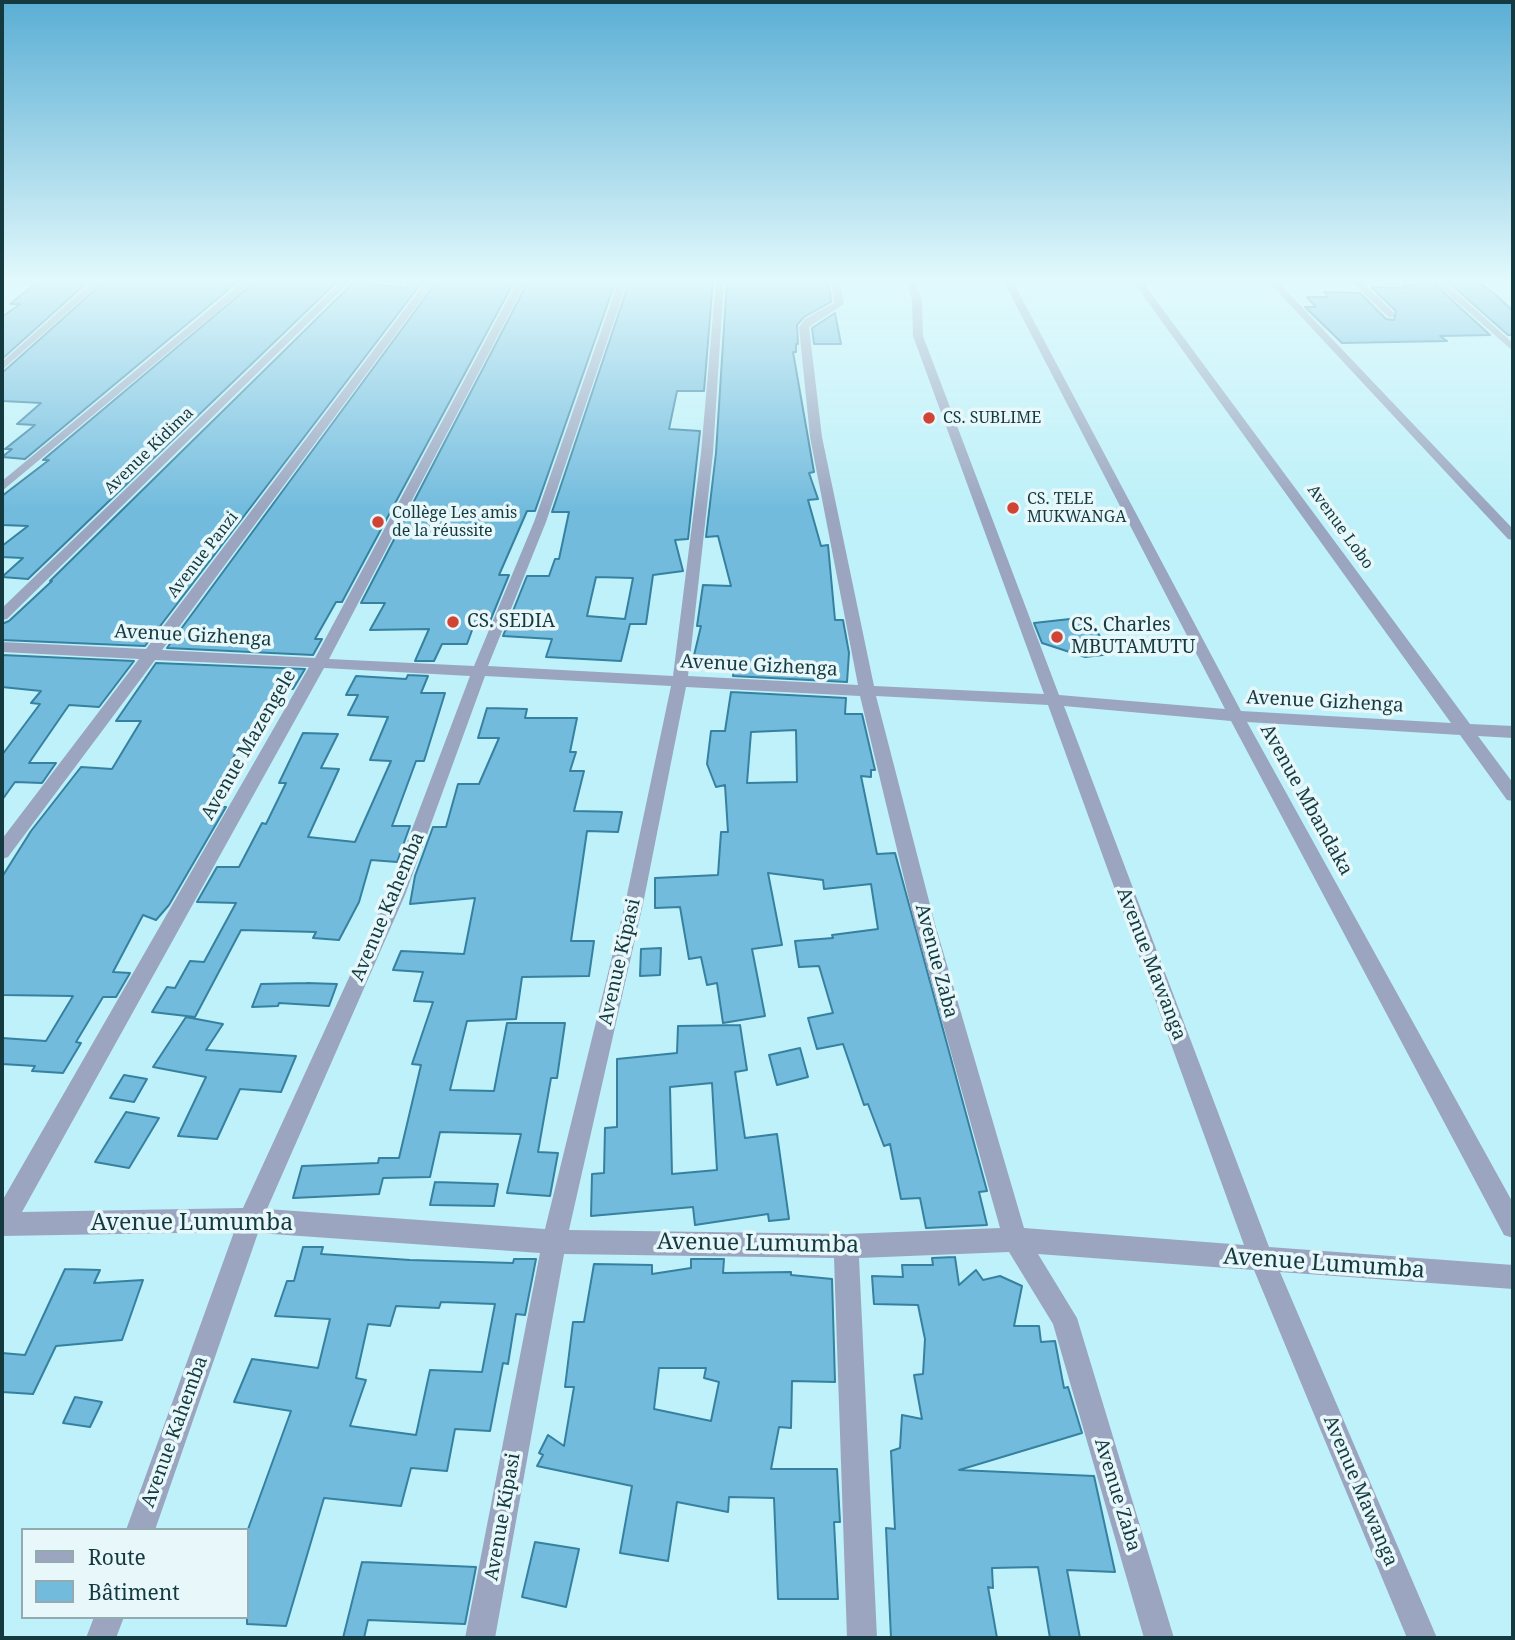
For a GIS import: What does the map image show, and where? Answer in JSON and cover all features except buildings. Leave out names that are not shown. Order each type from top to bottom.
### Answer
[{"type":"street","points":[[2,487],[160,357]]},
{"type":"street","name":"Avenue Kidima","points":[[2,616],[270,357]]},
{"type":"street","name":"Avenue Panzi","points":[[2,852],[375,357]]},
{"type":"street","name":"Avenue Mazengele","points":[[2,1224],[320,662],[483,357]]},
{"type":"street","name":"Avenue Kahemba","points":[[141,1528],[250,1220],[396,895],[479,671],[540,522],[598,357]]},
{"type":"street","name":"Avenue Kipasi","points":[[480,1638],[554,1242],[634,904],[680,681],[707,453],[714,357]]},
{"type":"street","name":"Avenue Zaba","points":[[807,357],[816,436],[867,691],[925,924],[1015,1240],[1064,1318],[1159,1638]]},
{"type":"street","name":"Avenue Mawanga","points":[[926,357],[1262,1260],[1422,1638]]},
{"type":"street","name":"Avenue Mbandaka","points":[[1047,357],[1236,716],[1513,1226]]},
{"type":"street","name":"Avenue Lobo","points":[[1192,357],[1468,730],[1513,795]]},
{"type":"street","points":[[1343,357],[1513,536]]},
{"type":"street","name":"Avenue Gizhenga","points":[[2,647],[1052,700],[1236,716],[1513,732]]},
{"type":"street","name":"Avenue Lumumba","points":[[2,1224],[250,1220],[554,1242],[846,1246],[1015,1240],[1513,1277]]},
{"type":"street","points":[[846,1246],[862,1638]]},
{"type":"street","points":[[101,1638],[108,1619]]},
{"type":"place","name":"CS. SUBLIME","points":[[929,418]]},
{"type":"place","name":"CS. TELE MUKWANGA","points":[[1013,508]]},
{"type":"place","name":"Collège Les amis de la réussite","points":[[378,522]]},
{"type":"place","name":"CS. SEDIA","points":[[453,622]]},
{"type":"place","name":"CS. Charles MBUTAMUTU","points":[[1057,637]]}]
